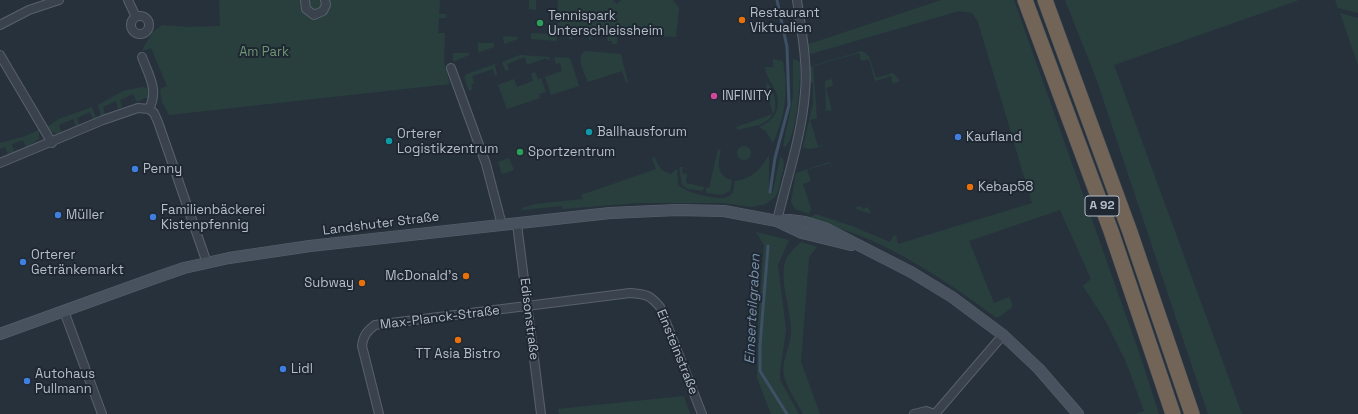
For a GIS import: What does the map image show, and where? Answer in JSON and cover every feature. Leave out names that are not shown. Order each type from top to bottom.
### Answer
[{"type":"highway","name":"A 92","points":[[1025,0],[1111,231],[1172,414]]},
{"type":"highway","name":"A 92","points":[[1045,0],[1130,232],[1192,414]]},
{"type":"main road","name":"Landshuter Straße","points":[[0,334],[162,275],[207,263],[310,246],[610,213],[677,210],[724,211],[777,221],[789,220],[805,222],[839,234],[911,272],[952,297],[1003,335],[1039,369],[1078,414]]},
{"type":"street","points":[[0,25],[29,10],[59,0]]},
{"type":"street","points":[[128,0],[136,17]]},
{"type":"street","points":[[305,0],[306,9],[314,15],[320,14],[325,9],[325,0]]},
{"type":"street","points":[[777,221],[801,122],[806,92],[802,38],[797,0]]},
{"type":"street","points":[[0,55],[52,143]]},
{"type":"street","points":[[142,57],[155,91],[153,101],[149,109]]},
{"type":"street","points":[[451,68],[486,164],[502,225]]},
{"type":"street","points":[[0,163],[52,143],[103,120],[138,108],[149,109],[154,113],[158,122],[207,263]]},
{"type":"street","name":"Edisonstraße","points":[[517,224],[541,414]]},
{"type":"street","name":"Einsteinstraße","points":[[528,306],[630,294],[641,294],[651,297],[660,307],[702,414]]},
{"type":"street","name":"Max-Planck-Straße","points":[[379,414],[362,346],[363,338],[368,330],[375,325],[528,306]]},
{"type":"street","points":[[64,311],[102,414]]},
{"type":"street","points":[[914,414],[926,411],[934,414],[1003,335]]},
{"type":"green space","name":"Am Park","points":[[219,0],[440,0],[439,14],[446,14],[446,18],[439,18],[438,33],[445,33],[444,62],[450,84],[169,115],[162,102],[160,89],[167,86],[151,48],[143,51],[143,48],[153,32],[162,25],[188,27],[220,26]]},
{"type":"green space","points":[[529,0],[536,0],[536,10],[529,9]]},
{"type":"green space","points":[[558,0],[613,0],[617,4],[621,0],[673,0],[679,8],[676,37],[618,34],[617,44],[612,44],[612,41],[607,41],[608,34],[592,33],[591,40],[589,40],[589,33],[573,31],[572,39],[569,39],[570,31],[557,30],[557,41],[531,39],[531,33],[555,34],[556,23],[560,23],[557,19]]},
{"type":"green space","points":[[941,0],[1014,0],[1141,358],[1159,414],[1135,414],[1144,411],[1126,362],[1105,320],[1083,286],[1091,279],[1060,210],[969,241],[994,303],[1009,297],[1012,303],[1012,307],[999,317],[995,317],[936,276],[905,257],[873,241],[809,218],[816,214],[852,226],[890,242],[894,235],[896,236],[898,244],[1032,203],[978,22],[972,13],[959,11],[811,54],[806,45]]},
{"type":"green space","points":[[1065,0],[1299,0],[1114,65],[1242,414],[1208,414],[1096,78]]},
{"type":"green space","points":[[1335,0],[1358,0],[1358,13],[1338,8]]},
{"type":"green space","points":[[1340,13],[1358,18],[1358,65]]},
{"type":"green space","points":[[503,36],[518,37],[518,39],[504,44]]},
{"type":"green space","points":[[478,43],[494,43],[494,47],[480,52],[478,51]]},
{"type":"green space","points":[[585,51],[621,54],[628,83],[626,83],[622,71],[588,82],[581,61],[582,54]]},
{"type":"green space","points":[[862,51],[869,56],[876,78],[893,73],[900,81],[893,84],[891,76],[875,81],[869,59],[861,61],[859,53],[813,66],[817,118],[810,120],[818,146],[825,145],[812,149],[803,147],[813,104],[813,84],[810,81],[809,69],[814,65]]},
{"type":"green space","points":[[453,53],[469,53],[469,55],[455,61],[453,60]]},
{"type":"green space","points":[[520,55],[549,57],[550,59],[547,60],[546,58],[527,65],[525,57],[507,64],[509,71],[505,70],[502,62]]},
{"type":"green space","points":[[554,57],[570,58],[579,86],[551,95],[545,77],[562,71],[560,63],[556,64]]},
{"type":"green space","points":[[773,59],[783,61],[785,73],[785,103],[781,122],[773,143],[766,131],[759,127],[773,117],[778,107],[777,96],[765,67],[773,67]]},
{"type":"green space","points":[[793,59],[800,62],[799,93],[793,132],[785,147],[783,146],[793,97]]},
{"type":"green space","points":[[495,64],[497,75],[495,76],[493,69],[472,76],[474,83],[471,85],[473,89],[469,91],[464,77],[467,74]]},
{"type":"green space","points":[[535,72],[538,79],[541,78],[546,92],[539,94],[540,98],[507,109],[498,85],[514,79],[517,87],[533,81],[531,74]]},
{"type":"green space","points":[[832,79],[833,85],[826,88],[832,110],[826,111],[825,81]]},
{"type":"green space","points":[[767,82],[771,88],[775,100],[773,114],[766,90]]},
{"type":"green space","points":[[142,87],[148,88],[151,95],[149,99],[145,98],[137,102],[133,94],[120,100],[122,107],[118,109],[116,101],[103,107],[105,114],[101,116],[98,105],[123,91]]},
{"type":"green space","points":[[92,107],[96,118],[93,119],[90,112],[77,118],[79,125],[76,126],[73,119],[59,125],[62,133],[60,134],[53,133],[47,127],[59,119]]},
{"type":"green space","points":[[773,114],[759,125],[738,130],[736,127],[739,126]]},
{"type":"green space","points":[[39,130],[39,139],[26,147],[23,140],[12,144],[14,152],[8,154],[5,147],[0,149],[0,143],[23,137]]},
{"type":"green space","points":[[744,146],[749,148],[751,153],[749,158],[744,160],[739,158],[737,153],[739,148]]},
{"type":"green space","points":[[718,149],[721,151],[719,169],[723,176],[732,180],[730,191],[721,195],[706,193],[706,187],[709,188]]},
{"type":"green space","points":[[769,155],[769,192],[773,192],[780,157],[783,159],[784,165],[778,191],[775,197],[766,204],[752,207],[724,203],[637,203],[562,209],[562,206],[522,210],[522,208],[535,204],[583,199],[581,195],[656,169],[652,158],[655,157],[662,170],[671,174],[677,169],[678,185],[681,188],[709,197],[723,198],[729,196],[732,192],[735,181],[751,176],[763,165]]},
{"type":"green space","points":[[509,158],[514,170],[502,174],[498,162]]},
{"type":"green space","points":[[829,162],[831,163],[833,170],[830,163],[807,170],[811,181],[803,184],[811,209],[809,214],[795,209],[791,202],[796,173]]},
{"type":"green space","points":[[679,167],[683,167],[682,173],[687,174],[686,183],[704,187],[703,191],[688,189],[682,185]]},
{"type":"green space","points":[[861,206],[862,209],[868,207],[871,214],[854,208]]},
{"type":"green space","points":[[756,232],[789,240],[778,265],[786,330],[780,380],[799,414],[771,414],[757,378],[758,325],[764,245]]},
{"type":"green space","points":[[801,242],[817,247],[809,257],[801,362],[820,414],[803,414],[785,381],[783,370],[791,334],[790,317],[783,275],[784,267],[788,256]]},
{"type":"green space","points":[[684,396],[690,414],[559,414],[558,409]]},
{"type":"waterway","name":"Einserteilgraben","points":[[770,192],[775,158],[789,105],[787,47],[777,0]]},
{"type":"waterway","name":"Einserteilgraben","points":[[768,246],[760,346],[760,371],[787,414]]},
{"type":"place","name":"Restaurant Viktualien","points":[[742,20]]},
{"type":"place","name":"Tennispark Unterschleissheim","points":[[540,23]]},
{"type":"place","name":"INFINITY","points":[[714,96]]},
{"type":"place","name":"Ballhausforum","points":[[589,132]]},
{"type":"place","name":"Kaufland","points":[[958,137]]},
{"type":"place","name":"Orterer Logistikzentrum","points":[[389,141]]},
{"type":"place","name":"Sportzentrum","points":[[520,152]]},
{"type":"place","name":"Penny","points":[[135,169]]},
{"type":"place","name":"Kebap58","points":[[970,187]]},
{"type":"place","name":"Müller","points":[[58,215]]},
{"type":"place","name":"Familienbäckerei Kistenpfennig","points":[[153,217]]},
{"type":"place","name":"Orterer Getränkemarkt","points":[[23,262]]},
{"type":"place","name":"McDonald's","points":[[466,276]]},
{"type":"place","name":"Subway","points":[[362,283]]},
{"type":"place","name":"TT Asia Bistro","points":[[458,340]]},
{"type":"place","name":"Lidl","points":[[283,369]]},
{"type":"place","name":"Autohaus Pullmann","points":[[27,381]]}]
